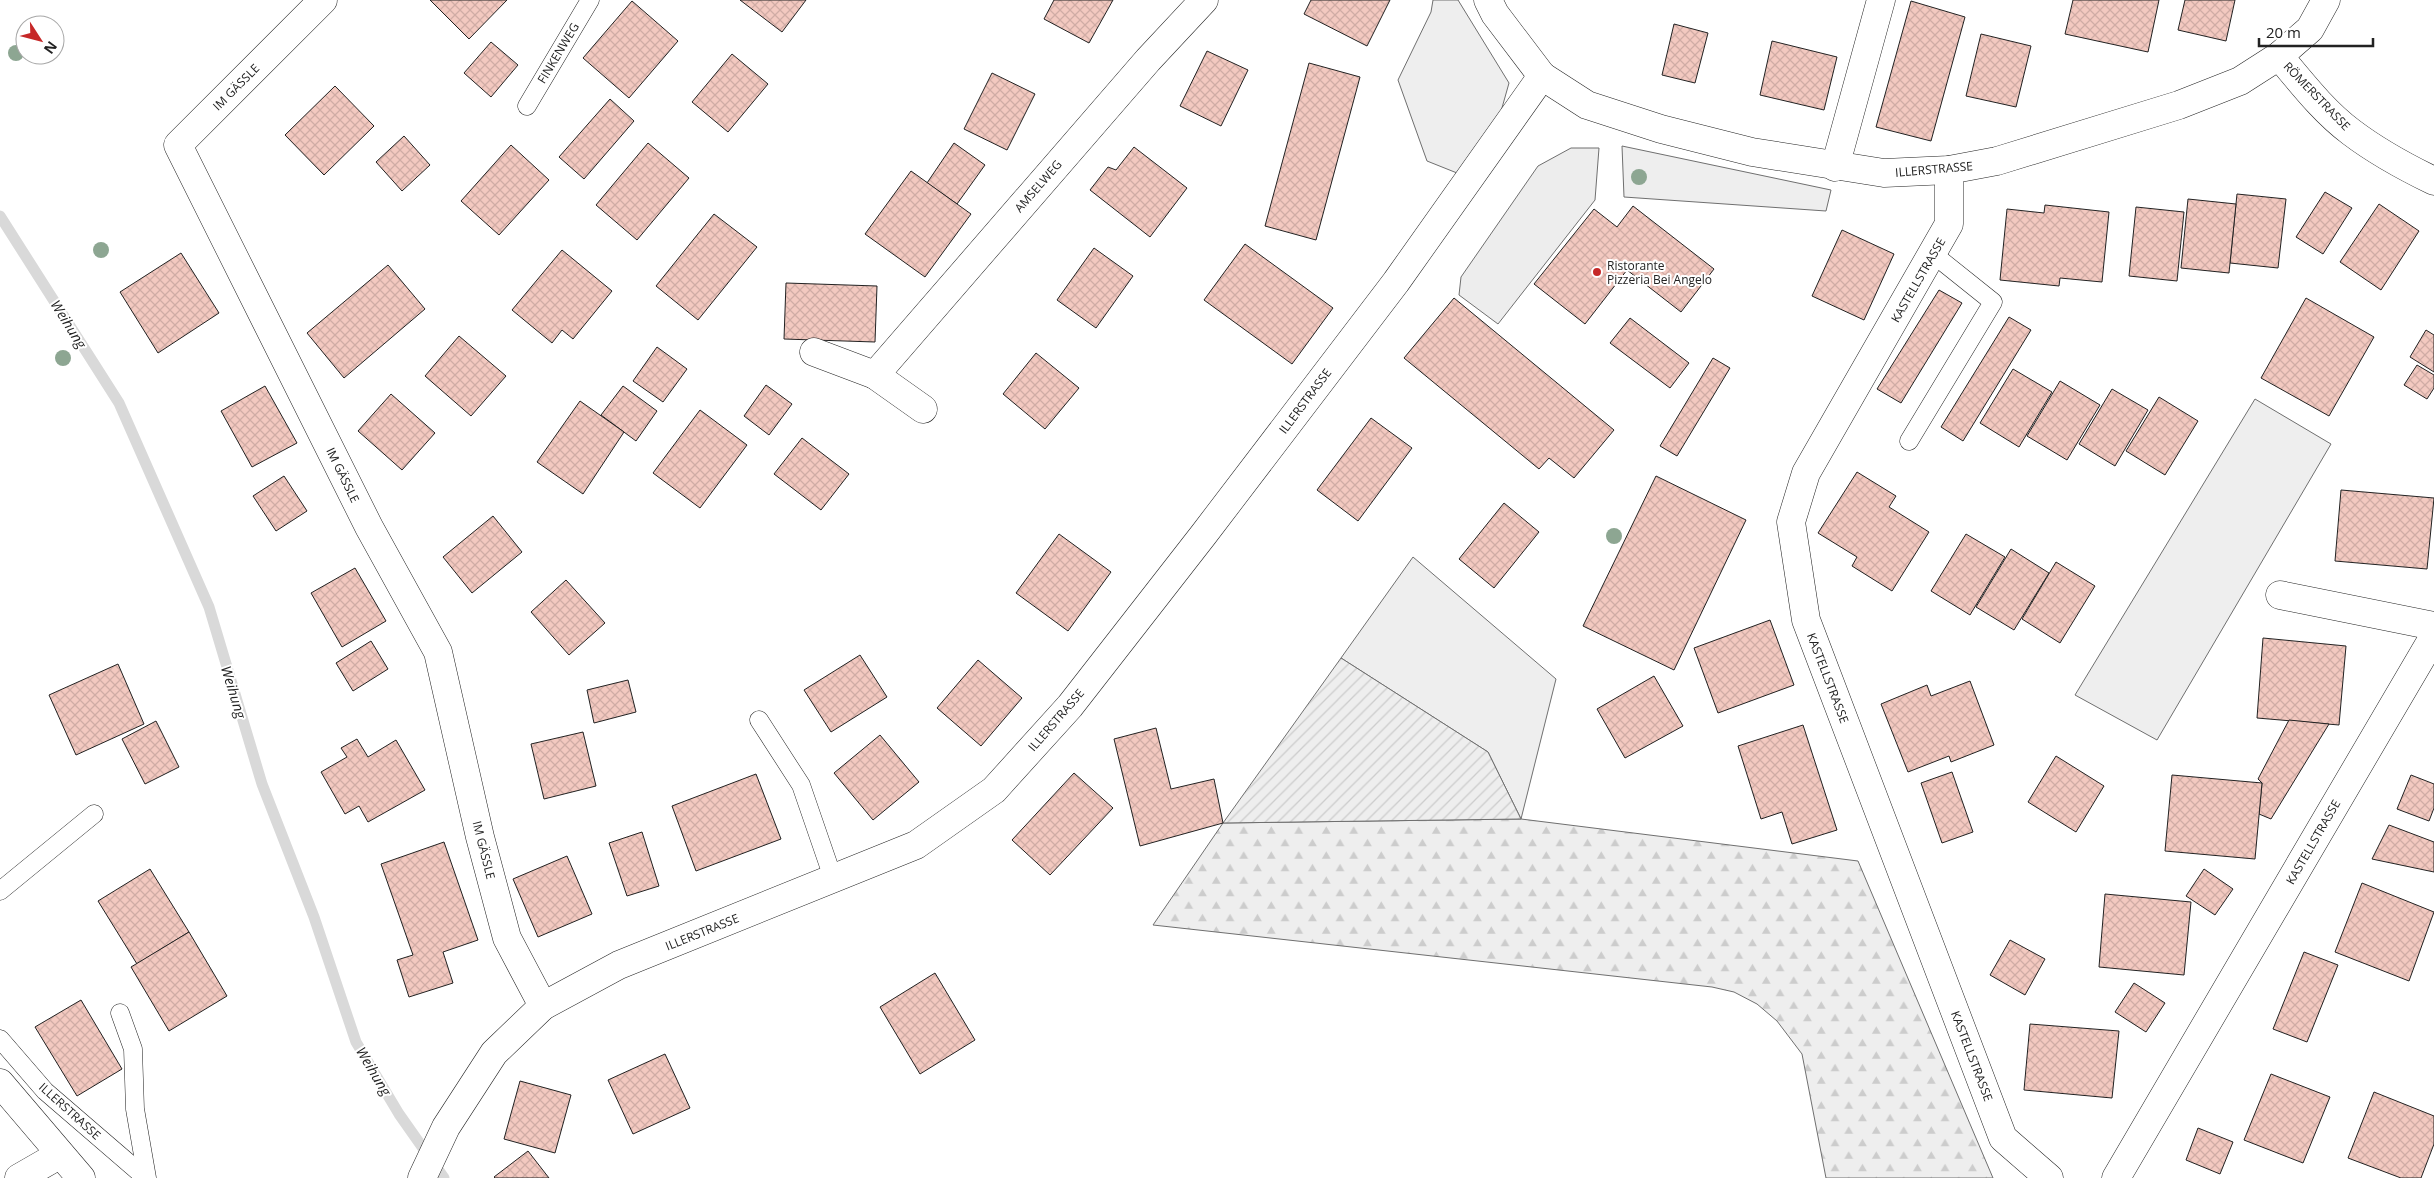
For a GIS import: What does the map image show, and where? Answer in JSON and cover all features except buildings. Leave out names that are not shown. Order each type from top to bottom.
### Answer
[{"type":"street","name":"IM GÄSSLE","points":[[323,0],[178,145],[369,527],[438,652],[480,837],[507,938],[543,1006]]},
{"type":"street","name":"AMSELWEG","points":[[875,375],[1148,60],[1204,0]]},
{"type":"street","name":"ILLERSTRASSE","points":[[1488,0],[1495,14],[1542,76],[1587,105],[1661,129],[1752,152],[1835,167],[1884,173],[1949,170],[1997,161],[2179,105],[2240,81],[2278,56],[2310,29],[2326,0]]},
{"type":"street","points":[[1835,167],[1881,0]]},
{"type":"street","name":"RÖMERSTRASSE","points":[[2278,56],[2311,93],[2350,131],[2401,165],[2434,182]]},
{"type":"street","name":"ILLERSTRASSE","points":[[422,1178],[446,1127],[494,1053],[543,1006],[619,965],[916,845],[994,790],[1070,706],[1396,282],[1542,76]]},
{"type":"street","name":"KASTELLSTRASSE","points":[[1949,170],[1949,224],[1806,473],[1791,522],[1806,620],[2003,1138],[2050,1178]]},
{"type":"street","points":[[814,352],[875,375],[923,409]]},
{"type":"street","points":[[2280,595],[2434,626]]},
{"type":"street","name":"KASTELLSTRASSE","points":[[2116,1178],[2434,636]]},
{"type":"street","points":[[0,1083],[59,1155],[81,1178]]},
{"type":"street","points":[[19,1178],[59,1155]]},
{"type":"lane","name":"FINKENWEG","points":[[527,106],[590,0]]},
{"type":"lane","points":[[1909,441],[1993,302],[1933,254]]},
{"type":"lane","points":[[759,720],[801,785],[833,878]]},
{"type":"lane","points":[[0,890],[94,814]]},
{"type":"lane","points":[[120,1013],[133,1049],[135,1109],[146,1178]]},
{"type":"lane","name":"ILLERSTRASSE","points":[[0,1039],[45,1091],[146,1178]]},
{"type":"green space","points":[[1433,0],[1458,0],[1509,83],[1498,122],[1457,173],[1427,161],[1398,80],[1431,12]]},
{"type":"green space","points":[[1622,146],[1831,190],[1826,211],[1624,197]]},
{"type":"green space","points":[[2255,399],[2331,444],[2157,740],[2075,695]]},
{"type":"green space","points":[[1413,557],[1556,679],[1521,819],[1488,752],[1341,658]]},
{"type":"green space","points":[[1341,658],[1488,752],[1521,819],[1223,823]]},
{"type":"green space","points":[[1521,819],[1858,861],[1993,1178],[1826,1178],[1802,1054],[1777,1021],[1757,1004],[1734,992],[1712,987],[1153,925],[1223,823]]},
{"type":"shaded area","points":[[1571,148],[1599,148],[1595,200],[1498,324],[1459,295],[1461,277],[1538,166]]},
{"type":"waterway","name":"Weihung","points":[[0,216],[119,403],[209,607],[262,784],[314,917],[356,1042],[399,1114],[444,1178]]},
{"type":"place","name":"Ristorante Pizzeria Bei Angelo","points":[[1597,272]]}]
